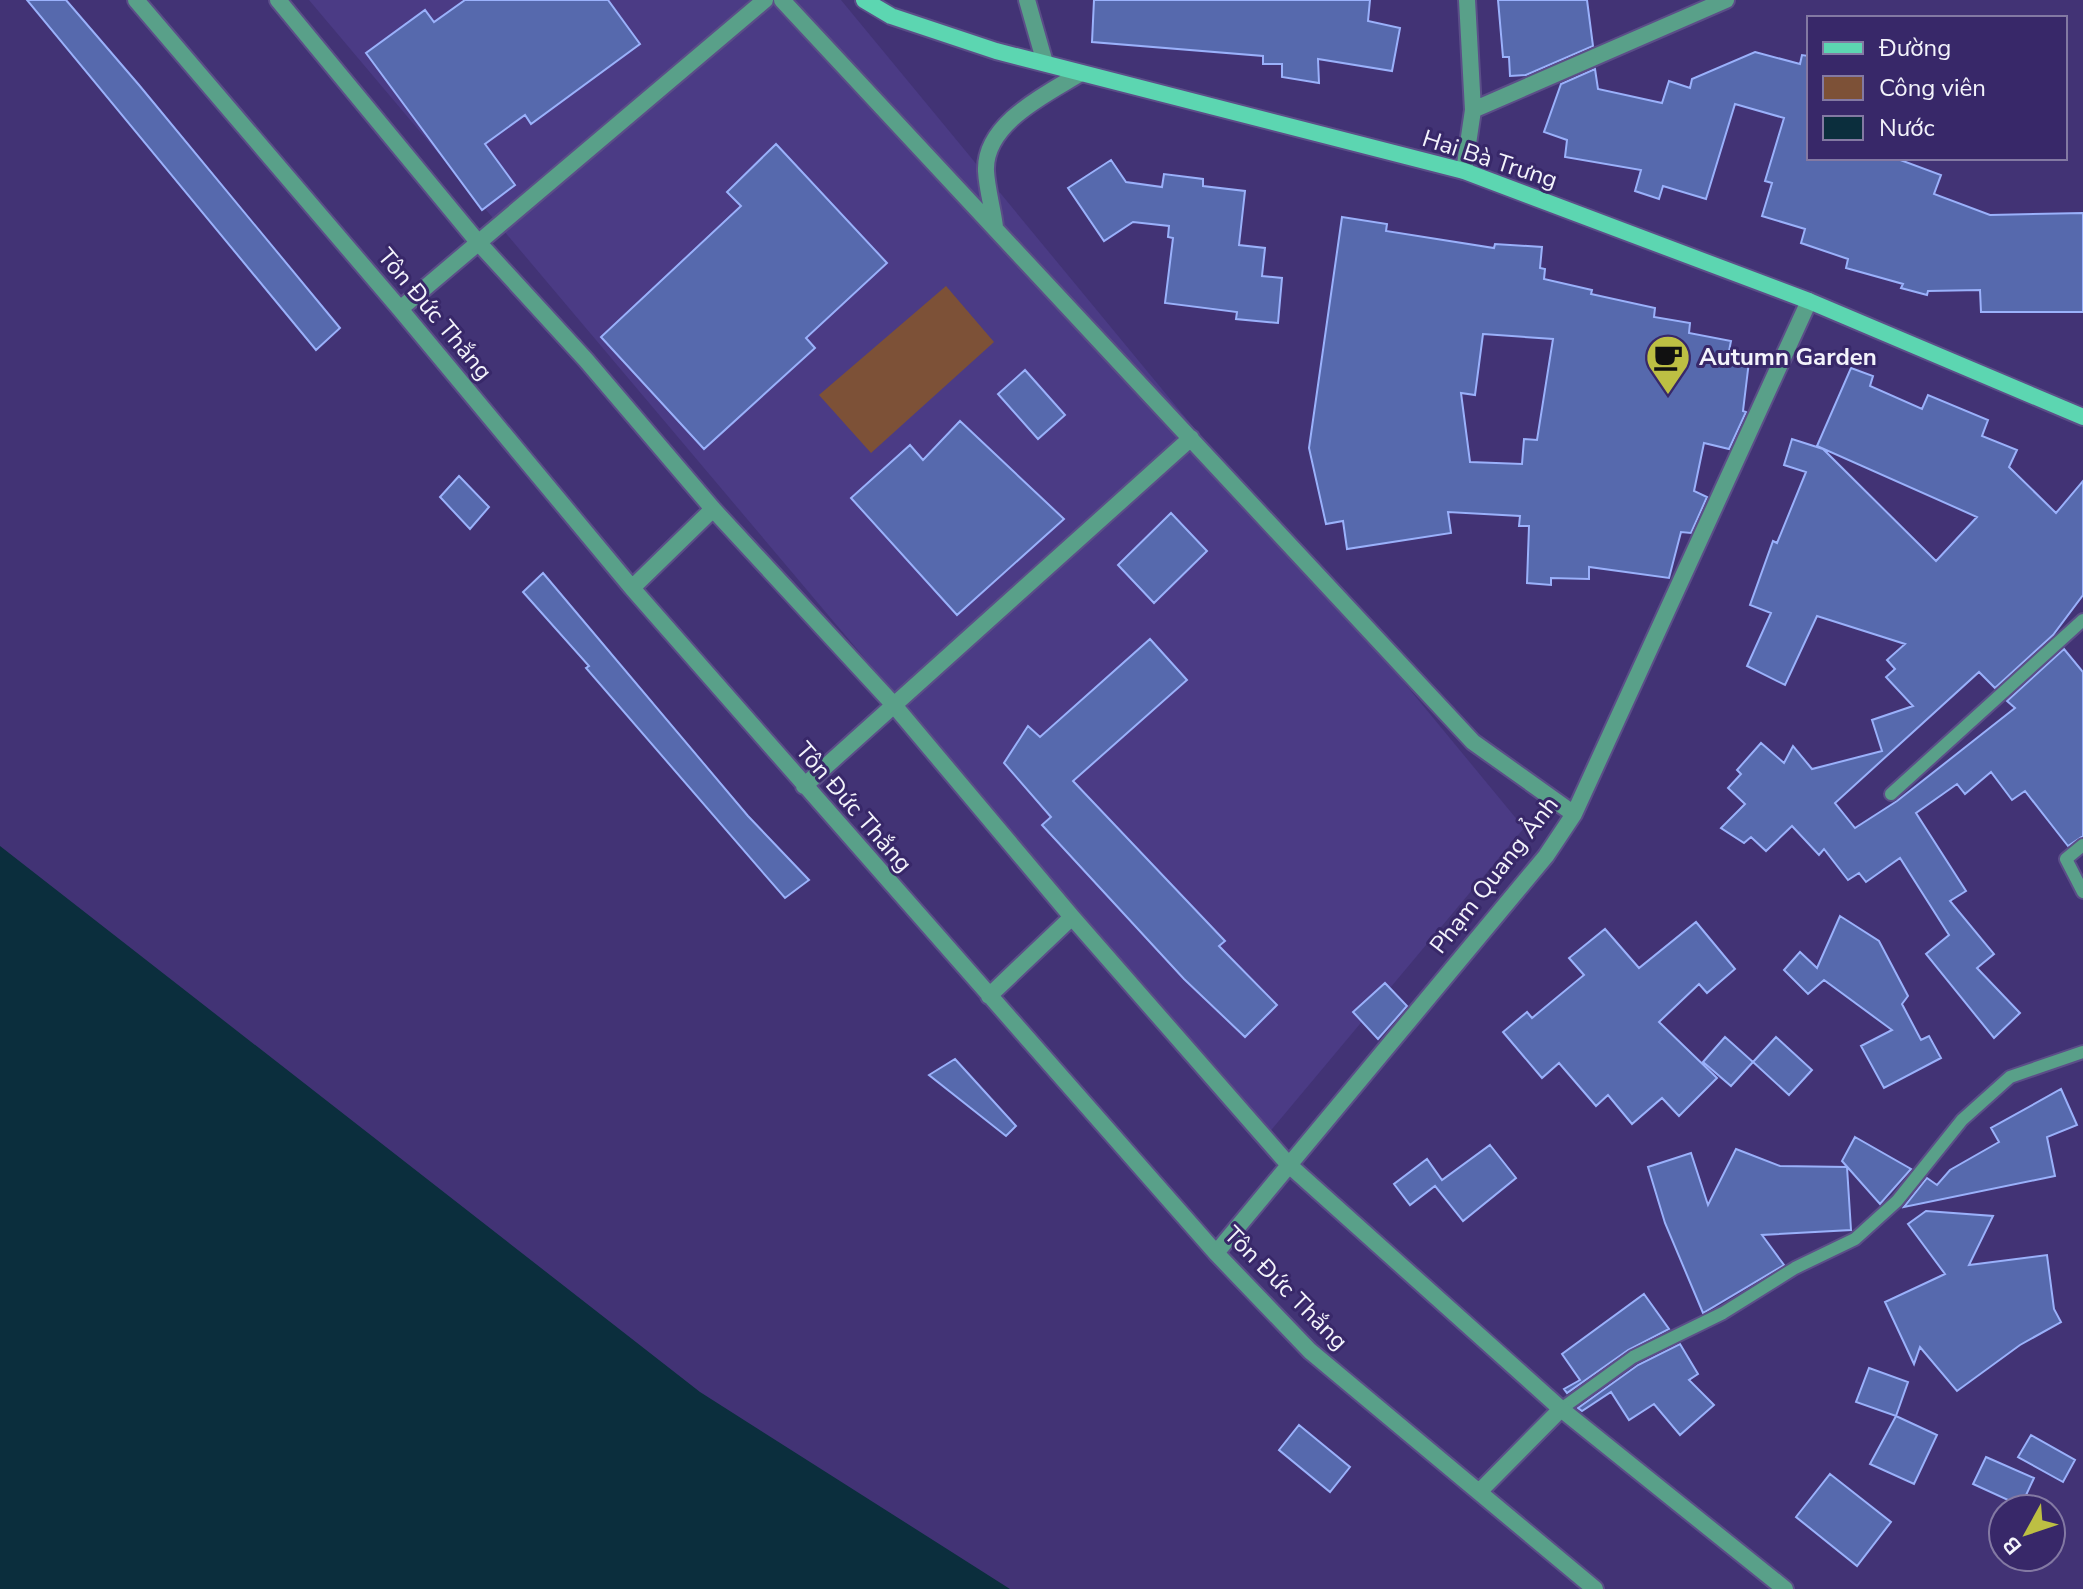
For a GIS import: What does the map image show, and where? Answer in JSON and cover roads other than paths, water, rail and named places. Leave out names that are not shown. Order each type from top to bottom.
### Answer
[{"type":"main road","name":"Hai Bà Trưng","points":[[864,0],[891,16],[1045,63],[1464,171],[1809,301],[2083,417]]},
{"type":"street","name":"Tôn Đức Thắng","points":[[136,0],[400,309],[632,588],[1216,1253],[1310,1351],[1595,1589]]},
{"type":"street","points":[[278,0],[477,241],[586,360],[713,509],[893,704],[1072,917],[1288,1164],[1561,1409],[1785,1589]]},
{"type":"street","points":[[400,309],[765,0]]},
{"type":"street","points":[[782,0],[1473,742],[1574,814]]},
{"type":"street","points":[[1027,0],[1045,63]]},
{"type":"street","points":[[1464,171],[1473,110],[1467,0]]},
{"type":"street","points":[[1473,110],[1726,0]]},
{"type":"street","points":[[996,228],[986,168],[995,139],[1022,110],[1081,73]]},
{"type":"street","name":"Phạm Quang Ảnh","points":[[1216,1253],[1546,856],[1574,814],[1809,301]]},
{"type":"street","points":[[804,786],[1191,438]]},
{"type":"street","points":[[632,588],[713,509]]},
{"type":"street","points":[[989,996],[1072,917]]},
{"type":"street","points":[[1479,1492],[1561,1409]]},
{"type":"lane","points":[[1891,794],[2083,620]]},
{"type":"lane","points":[[2083,845],[2066,859],[2083,892]]},
{"type":"lane","points":[[1561,1409],[1633,1357],[1723,1313],[1795,1268],[1855,1239],[1897,1201],[1962,1120],[2010,1077],[2083,1052]]},
{"type":"water","points":[[0,846],[700,1392],[1010,1589],[0,1589]]},
{"type":"place","name":"Autumn Garden","points":[[1668,396]]}]
